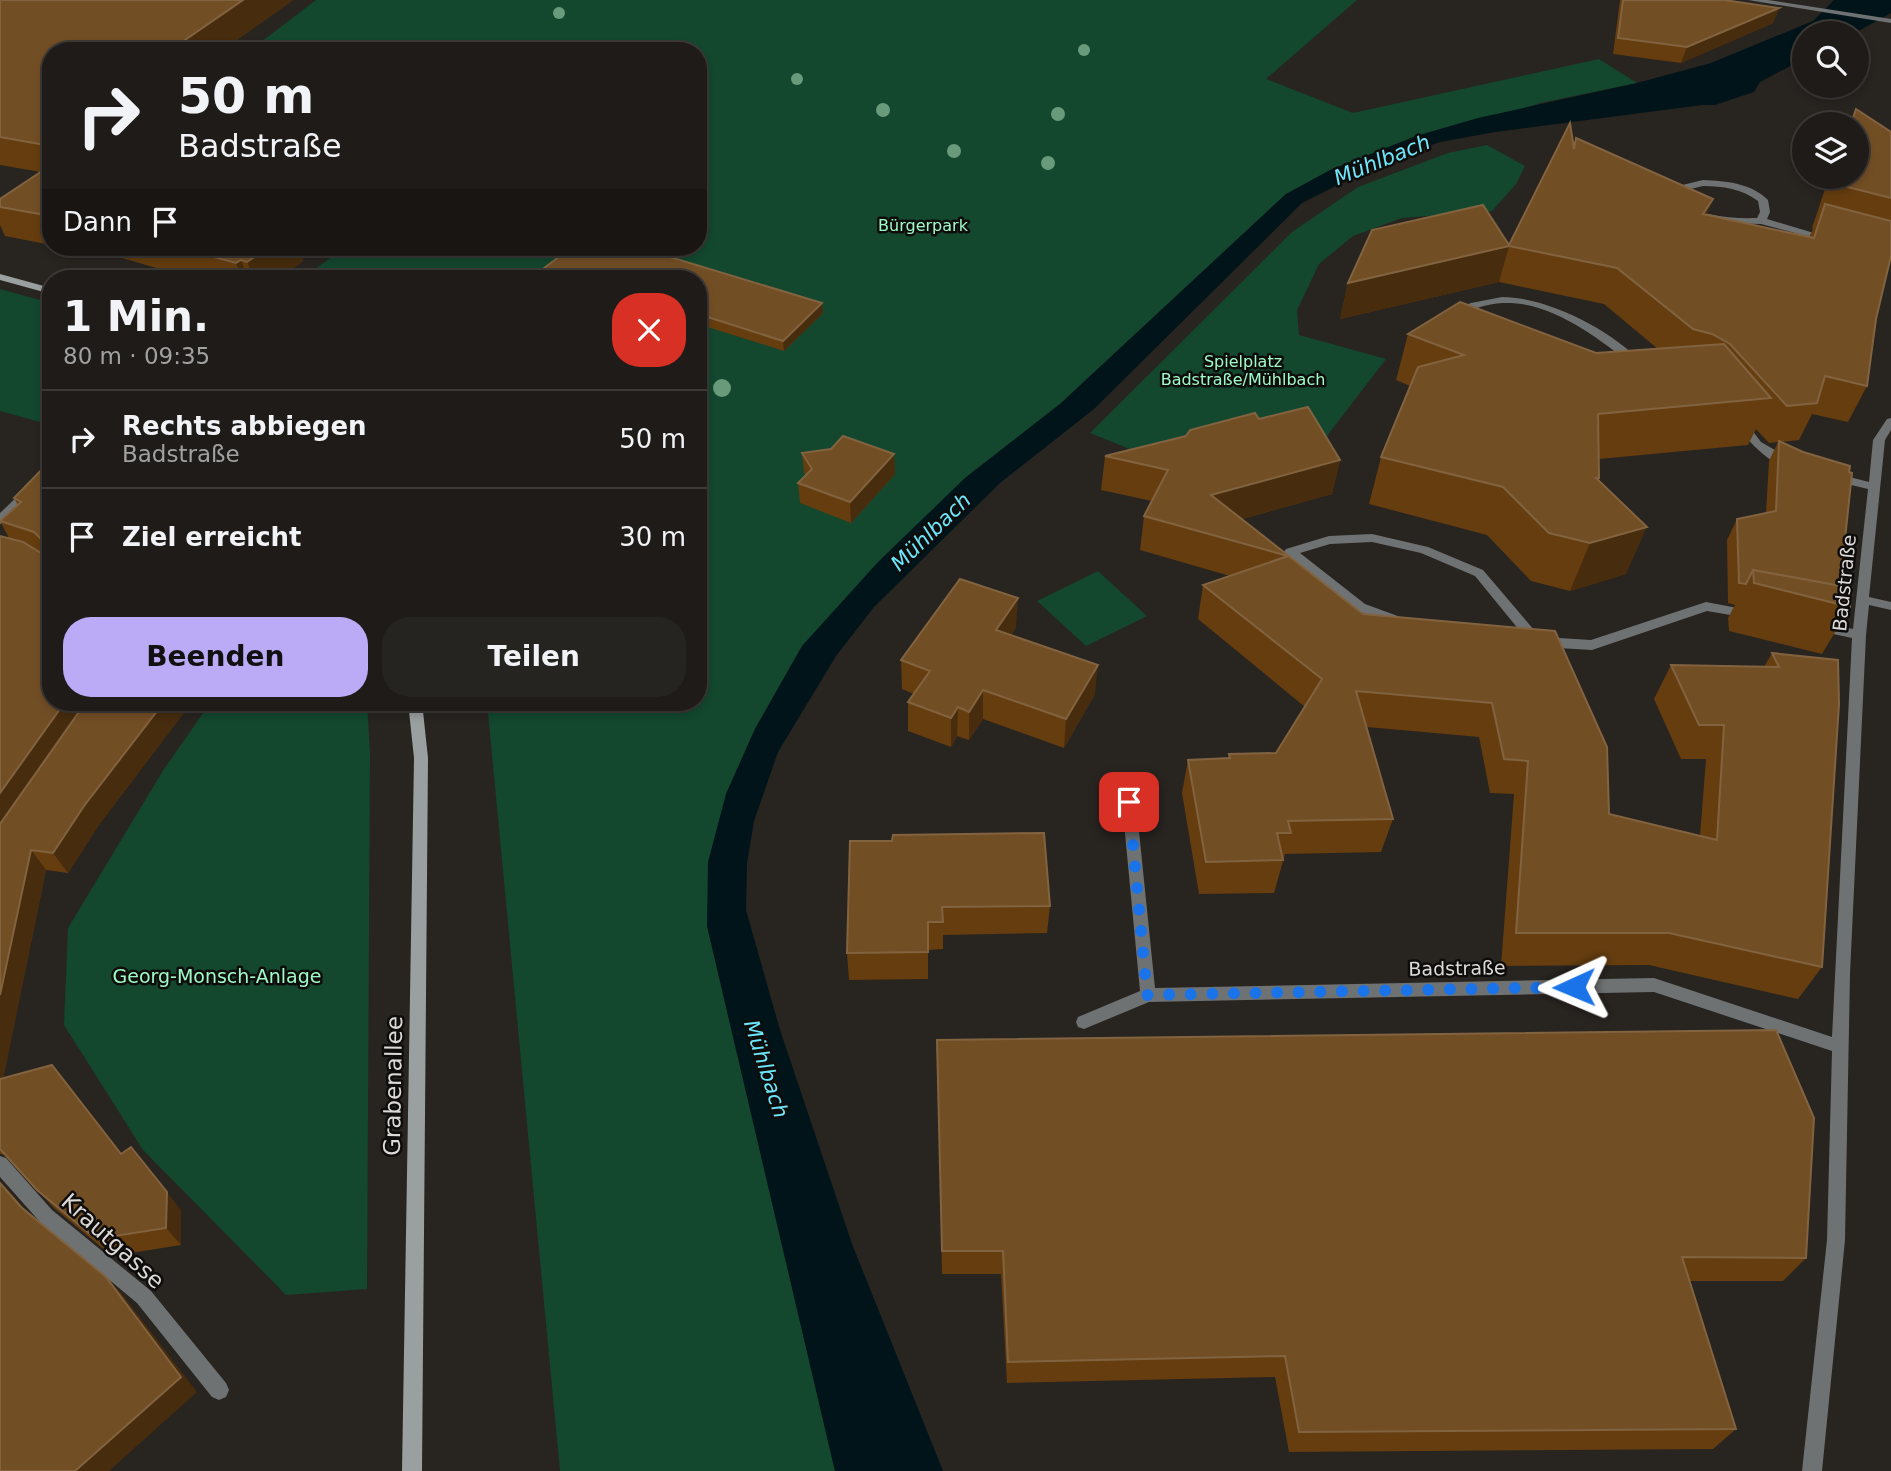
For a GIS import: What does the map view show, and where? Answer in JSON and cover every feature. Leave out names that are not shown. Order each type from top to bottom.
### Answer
[{"type":"main road","points":[[0,277],[42,289]]},
{"type":"main road","name":"Grabenallee","points":[[412,1471],[421,758],[416,711]]},
{"type":"street","points":[[1752,0],[1891,21]]},
{"type":"street","points":[[1761,221],[1765,212],[1763,200],[1755,193],[1742,188],[1703,183],[1678,187],[1667,196],[1668,202],[1698,217],[1761,221],[1839,241]]},
{"type":"street","points":[[1457,327],[1455,310],[1507,300],[1560,312],[1647,366],[1618,367]]},
{"type":"street","points":[[1732,413],[1758,445],[1778,459],[1797,466]]},
{"type":"street","name":"Badstraße","points":[[1812,1471],[1836,1240],[1843,936],[1859,635],[1865,600],[1880,440],[1891,421]]},
{"type":"street","points":[[1820,474],[1874,487]]},
{"type":"street","points":[[0,520],[42,480]]},
{"type":"street","points":[[1410,625],[1360,607],[1290,552],[1329,540],[1372,538],[1424,550],[1479,573],[1522,633],[1558,643],[1592,645],[1706,606],[1757,615]]},
{"type":"street","points":[[1865,600],[1891,606]]},
{"type":"street","points":[[1808,625],[1859,635]]},
{"type":"street","points":[[1129,802],[1147,995]]},
{"type":"street","name":"Badstraße","points":[[1084,1022],[1147,995],[1654,985],[1841,1047]]},
{"type":"street","name":"Krautgasse","points":[[0,1164],[46,1216],[144,1297],[219,1390]]},
{"type":"green space","name":"Bürgerpark","points":[[316,0],[1357,0],[1266,79],[1353,113],[1599,59],[1637,83],[1540,103],[1286,194],[1060,404],[965,478],[802,646],[755,729],[726,794],[707,926],[835,1471],[560,1471],[488,711],[707,711],[707,270],[314,270],[333,256],[707,256],[707,42],[261,42]]},
{"type":"green space","name":"Spielplatz Badstraße/Mühlbach","points":[[1487,145],[1525,166],[1516,184],[1492,211],[1402,218],[1353,236],[1319,264],[1297,310],[1299,335],[1386,359],[1327,436],[1287,426],[1152,458],[1090,433],[1292,232],[1358,187],[1448,153]]},
{"type":"green space","points":[[0,289],[42,301],[42,423],[0,411]]},
{"type":"green space","points":[[1098,571],[1147,616],[1086,646],[1037,601]]},
{"type":"green space","name":"Georg-Monsch-Anlage","points":[[205,711],[368,711],[370,753],[367,1289],[286,1295],[143,1150],[64,1025],[68,928],[164,769]]},
{"type":"water","points":[[1834,0],[1891,0],[1891,13],[1869,25],[1869,21],[1813,21]]},
{"type":"water","name":"Mühlbach","points":[[1792,30],[1792,65],[1760,82],[1754,92],[1715,105],[1495,132],[1440,142],[1388,160],[1302,203],[1094,409],[1000,483],[874,607],[836,656],[778,752],[754,821],[747,863],[746,910],[780,1030],[852,1244],[943,1471],[835,1471],[707,926],[708,862],[726,794],[755,729],[802,646],[878,562],[965,478],[1060,404],[1286,194],[1330,170],[1416,136],[1478,118],[1637,83],[1711,63]]},
{"type":"building","points":[[0,0],[243,0],[182,42],[42,42],[42,144],[0,137]]},
{"type":"building","points":[[1623,0],[1724,0],[1779,8],[1687,47],[1618,38]]},
{"type":"building","points":[[1869,118],[1891,132],[1891,198],[1856,189],[1869,189]]},
{"type":"building","points":[[1570,123],[1574,149],[1576,138],[1713,199],[1703,214],[1814,238],[1825,204],[1891,221],[1891,256],[1876,319],[1867,386],[1825,376],[1817,403],[1787,406],[1730,344],[1712,334],[1693,329],[1617,268],[1509,246],[1348,283],[1372,230],[1483,205],[1509,245]]},
{"type":"building","points":[[42,171],[42,214],[0,207],[0,199]]},
{"type":"building","points":[[210,256],[256,256],[247,262],[241,260],[236,263]]},
{"type":"building","points":[[560,256],[667,256],[822,303],[783,341],[707,317],[707,270],[542,270]]},
{"type":"building","points":[[1460,302],[1596,353],[1724,344],[1771,398],[1598,414],[1599,478],[1596,478],[1647,527],[1590,543],[1549,533],[1503,487],[1381,457],[1418,367],[1464,355],[1408,334]]},
{"type":"building","points":[[1308,407],[1340,460],[1211,495],[1363,614],[1555,631],[1607,747],[1609,814],[1717,840],[1724,725],[1699,725],[1671,665],[1779,667],[1772,653],[1838,660],[1839,704],[1822,967],[1669,933],[1516,933],[1528,761],[1504,759],[1492,703],[1356,691],[1393,819],[1288,821],[1291,833],[1277,833],[1283,860],[1206,862],[1188,760],[1230,758],[1229,754],[1276,753],[1322,679],[1203,585],[1288,556],[1144,516],[1168,470],[1105,456],[1186,436],[1190,430],[1255,413],[1259,419]]},
{"type":"building","points":[[843,436],[894,454],[850,502],[798,483],[812,469],[802,453],[831,449]]},
{"type":"building","points":[[1779,441],[1803,452],[1850,466],[1849,472],[1852,473],[1840,586],[1753,570],[1746,584],[1739,583],[1737,519],[1776,511]]},
{"type":"building","points":[[42,469],[42,540],[34,532],[0,521],[21,502],[14,498]]},
{"type":"building","points":[[0,536],[23,542],[41,553],[42,540],[42,711],[59,711],[0,793]]},
{"type":"building","points":[[1753,570],[1852,588],[1850,607],[1754,583]]},
{"type":"building","points":[[960,579],[1018,598],[996,630],[1098,665],[1066,719],[983,690],[969,712],[958,707],[951,718],[908,702],[930,671],[901,660]]},
{"type":"building","points":[[80,711],[157,711],[84,806],[53,853],[31,850],[0,995],[0,824]]},
{"type":"building","points":[[1044,833],[1050,906],[942,907],[943,922],[928,922],[928,952],[847,953],[850,841],[892,841],[893,835]]},
{"type":"building","points":[[1776,1030],[1814,1118],[1806,1258],[1682,1257],[1736,1429],[1299,1432],[1285,1356],[1008,1362],[1003,1251],[942,1251],[937,1040]]},
{"type":"building","points":[[52,1065],[121,1154],[131,1147],[167,1192],[166,1228],[96,1239],[37,1190],[0,1149],[0,1079]]},
{"type":"building","points":[[0,1183],[21,1207],[106,1277],[181,1377],[75,1471],[0,1471]]},
{"type":"route","points":[[1129,802],[1147,995],[1574,987]]}]
